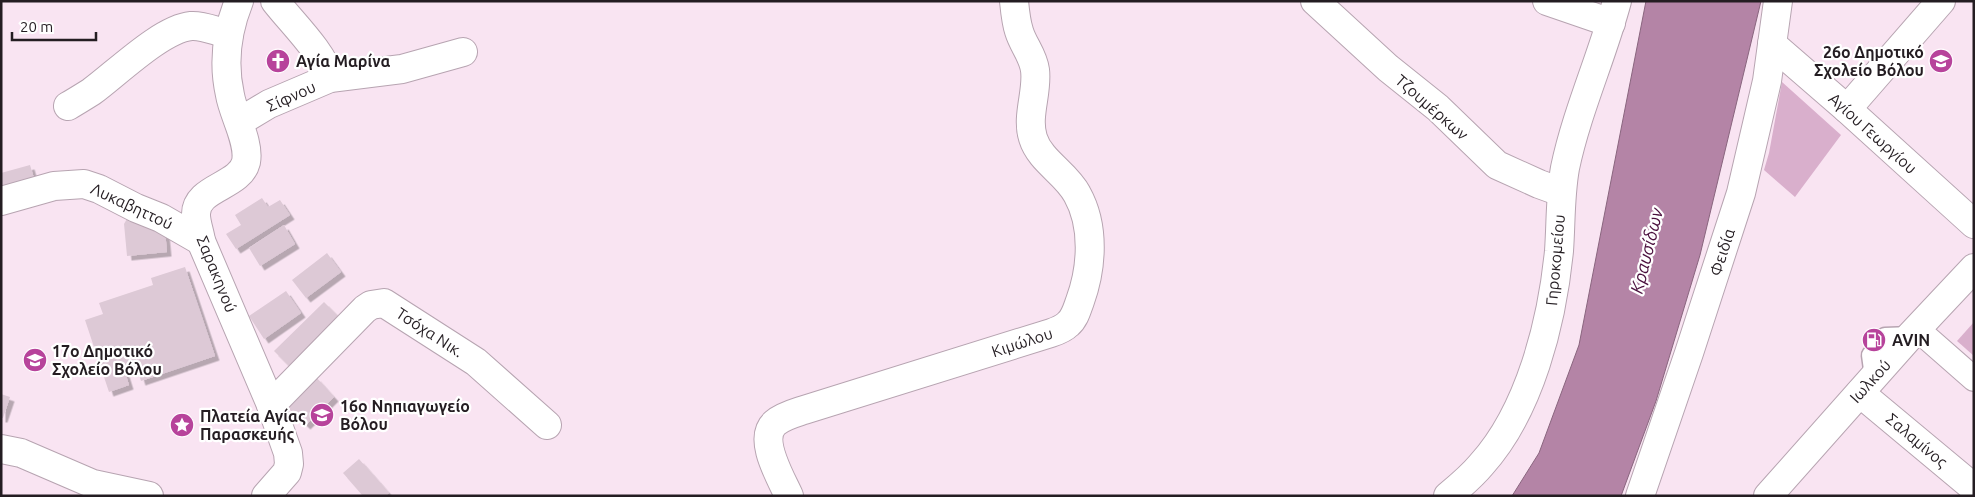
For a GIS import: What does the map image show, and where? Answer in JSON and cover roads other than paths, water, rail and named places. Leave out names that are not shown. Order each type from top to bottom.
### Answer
[{"type":"street","name":"Σαρακηνού","points":[[239,1],[229,34],[227,77],[230,96],[246,151],[246,161],[241,172],[203,198],[199,203],[196,214],[202,241],[271,405],[288,454],[289,464],[283,478],[266,496]]},
{"type":"street","points":[[275,1],[319,56],[330,78]]},
{"type":"street","name":"Κιμώλου","points":[[789,496],[770,454],[768,445],[773,425],[779,420],[804,410],[1051,333],[1061,329],[1074,316],[1086,284],[1089,268],[1087,224],[1078,195],[1072,185],[1040,152],[1033,137],[1031,127],[1036,87],[1034,68],[1032,57],[1019,32],[1014,1]]},
{"type":"street","name":"Τζουμέρκων","points":[[1315,1],[1388,68],[1438,108],[1497,165],[1561,192]]},
{"type":"street","points":[[1546,1],[1614,12]]},
{"type":"street","name":"Φειδία","points":[[1640,496],[1741,193],[1762,104],[1778,1]]},
{"type":"street","points":[[1847,109],[1941,1]]},
{"type":"street","name":"Γηροκομείου","points":[[1448,496],[1467,480],[1498,444],[1508,428],[1528,386],[1549,314],[1555,282],[1560,233],[1561,192],[1569,152],[1614,12]]},
{"type":"street","points":[[68,106],[90,93],[148,47],[177,30],[198,26],[229,34]]},
{"type":"street","name":"Αγίου Γεωργίου","points":[[1772,44],[1974,224]]},
{"type":"street","name":"Σίφνου","points":[[239,122],[269,104],[330,78],[402,69],[463,52]]},
{"type":"street","name":"Λυκαβηττού","points":[[1,201],[54,186],[84,184],[161,218],[202,241]]},
{"type":"street","name":"Ιωλκού","points":[[1768,496],[1914,332],[1974,268]]},
{"type":"street","name":"Τσόχα Νικ.","points":[[271,405],[366,309],[384,302],[476,362],[547,425]]},
{"type":"street","points":[[1914,332],[1974,379]]},
{"type":"street","name":"Σαλαμίνος","points":[[1867,385],[1974,488]]},
{"type":"street","points":[[8,453],[80,480],[149,496]]},
{"type":"water","name":"Κραυσίδων","points":[[1646,1],[1761,1],[1700,255],[1656,401],[1621,496],[1512,496],[1539,453],[1579,345]]},
{"type":"place","name":"Αγία Μαρίνα","points":[[278,61]]},
{"type":"place","name":"26ο Δημοτικό Σχολείο Βόλου","points":[[1941,61]]},
{"type":"place","name":"AVIN","points":[[1874,340]]},
{"type":"place","name":"17ο Δημοτικό Σχολείο Βόλου","points":[[35,360]]},
{"type":"place","name":"16ο Νηπιαγωγείο Βόλου","points":[[322,415]]},
{"type":"place","name":"Πλατεία Αγίας Παρασκευής","points":[[182,425]]}]
